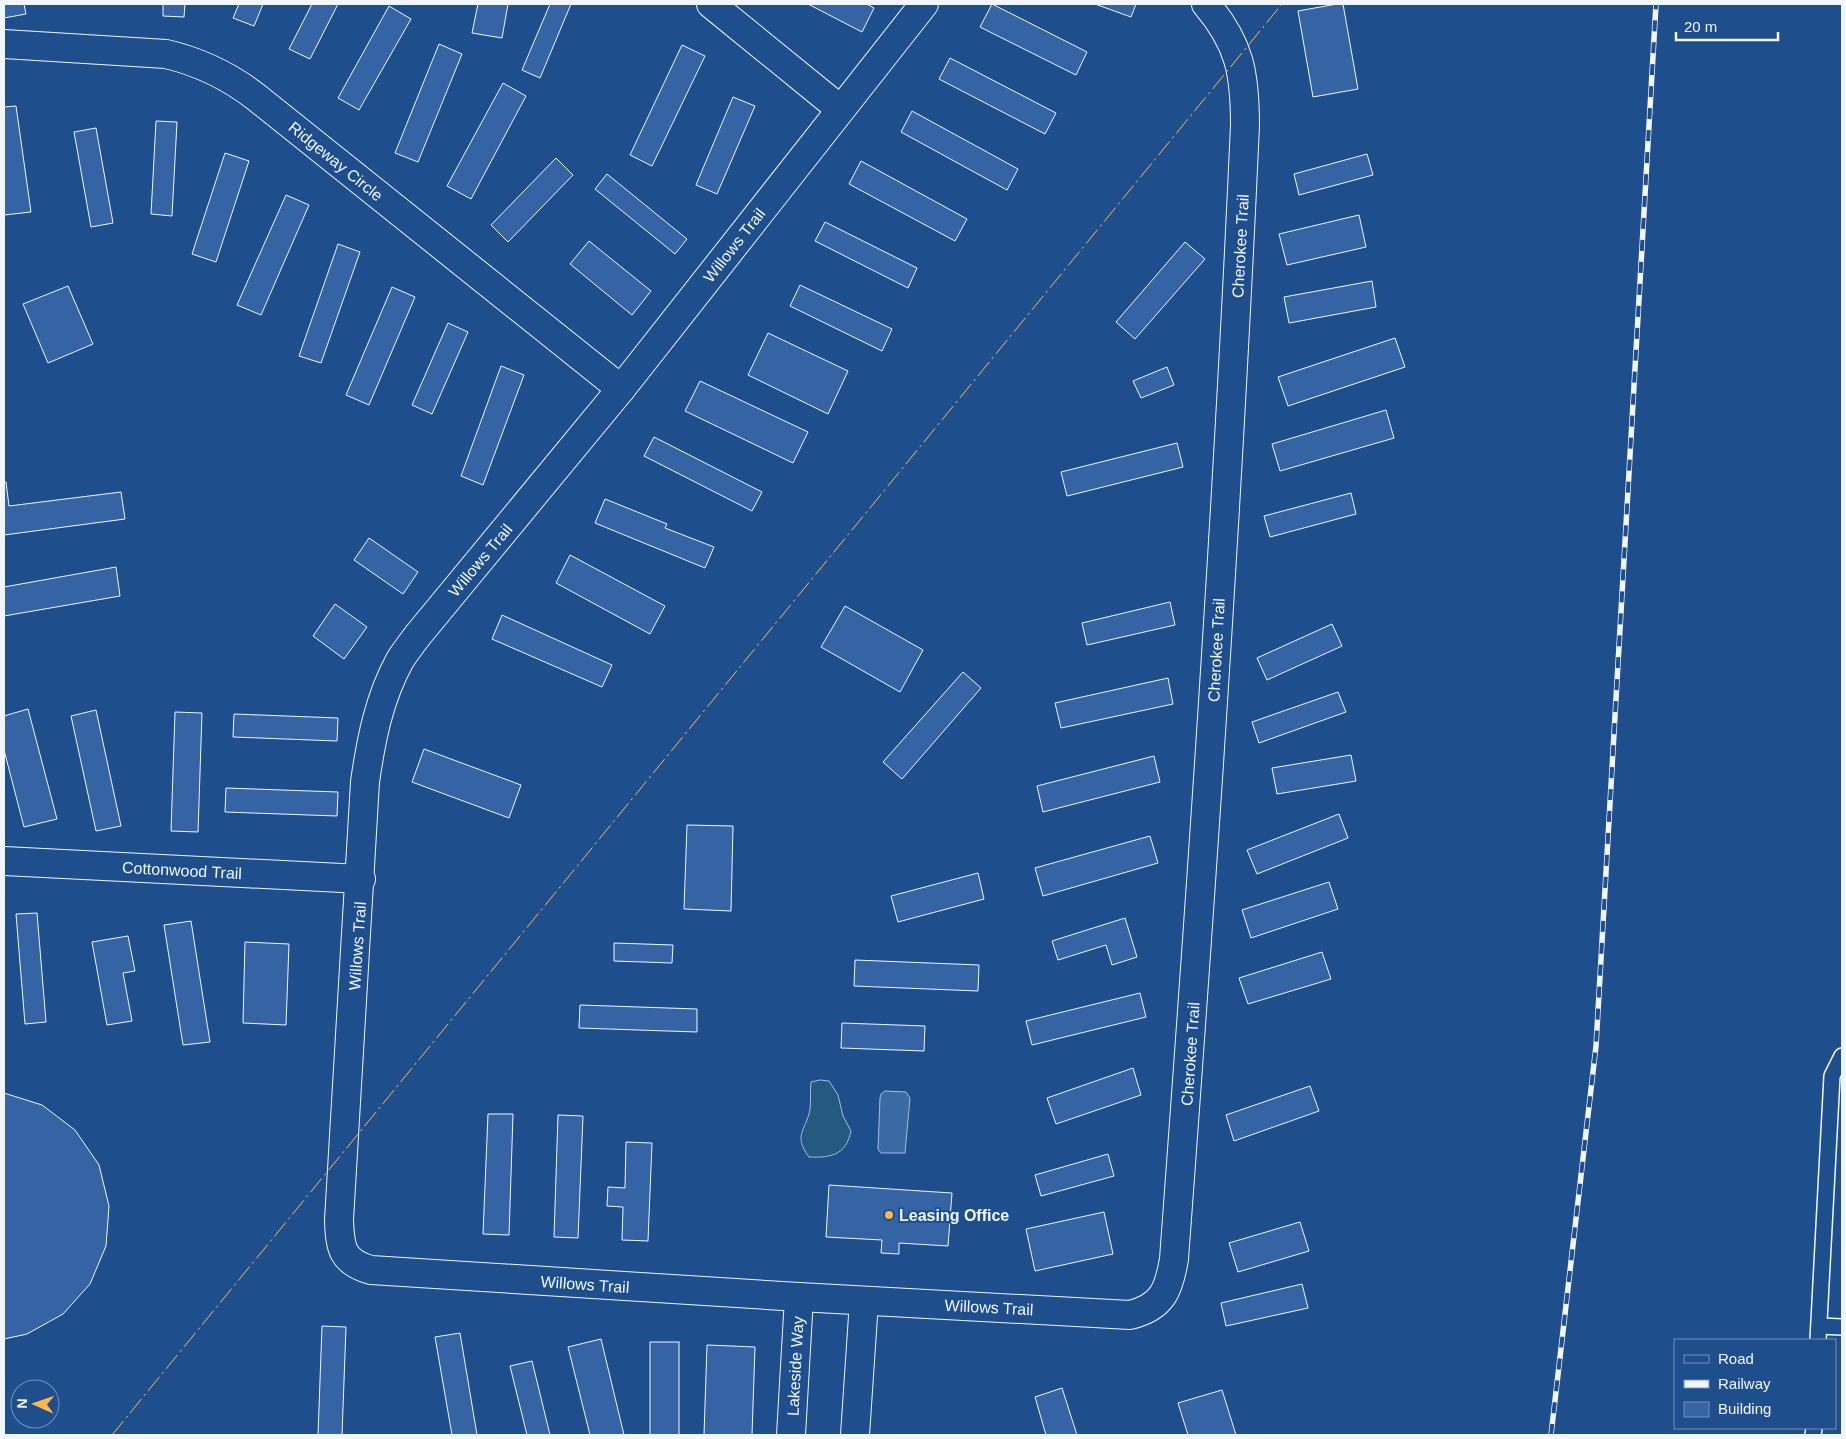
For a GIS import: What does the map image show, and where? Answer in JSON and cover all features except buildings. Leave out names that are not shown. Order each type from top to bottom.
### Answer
[{"type":"street","points":[[711,4],[840,109]]},
{"type":"street","name":"Willows Trail","points":[[924,4],[621,389],[418,635],[400,660],[380,709],[369,757],[366,782],[339,1220],[340,1236],[343,1250],[349,1260],[360,1267],[371,1270],[864,1301],[1130,1315],[1145,1312],[1158,1302]]},
{"type":"street","name":"Cherokee Trail","points":[[1158,1302],[1167,1289],[1172,1274],[1177,1220],[1203,867],[1238,296],[1245,126],[1245,98],[1242,77],[1232,41],[1220,20],[1206,4]]},
{"type":"street","name":"Ridgeway Circle","points":[[4,44],[166,54],[186,59],[226,76],[264,103],[621,389]]},
{"type":"street","name":"Cottonwood Trail","points":[[4,861],[361,878]]},
{"type":"street","name":"Lakeside Way","points":[[791,1435],[799,1297]]},
{"type":"street","points":[[855,1435],[864,1301]]},
{"type":"lane","points":[[1842,1056],[1832,1076],[1818,1333],[1842,1327]]},
{"type":"shaded area","points":[[829,1081],[838,1095],[843,1116],[851,1131],[849,1139],[841,1150],[831,1156],[809,1157],[804,1150],[801,1138],[810,1110],[811,1082]]},
{"type":"shaded area","points":[[885,1091],[906,1092],[910,1098],[905,1153],[881,1153],[878,1149],[880,1098],[881,1094]]},
{"type":"railway","points":[[1551,1435],[1596,1046],[1656,4]]},
{"type":"power","points":[[112,1435],[1282,4]]},
{"type":"place","name":"Leasing Office","points":[[889,1215]]}]
